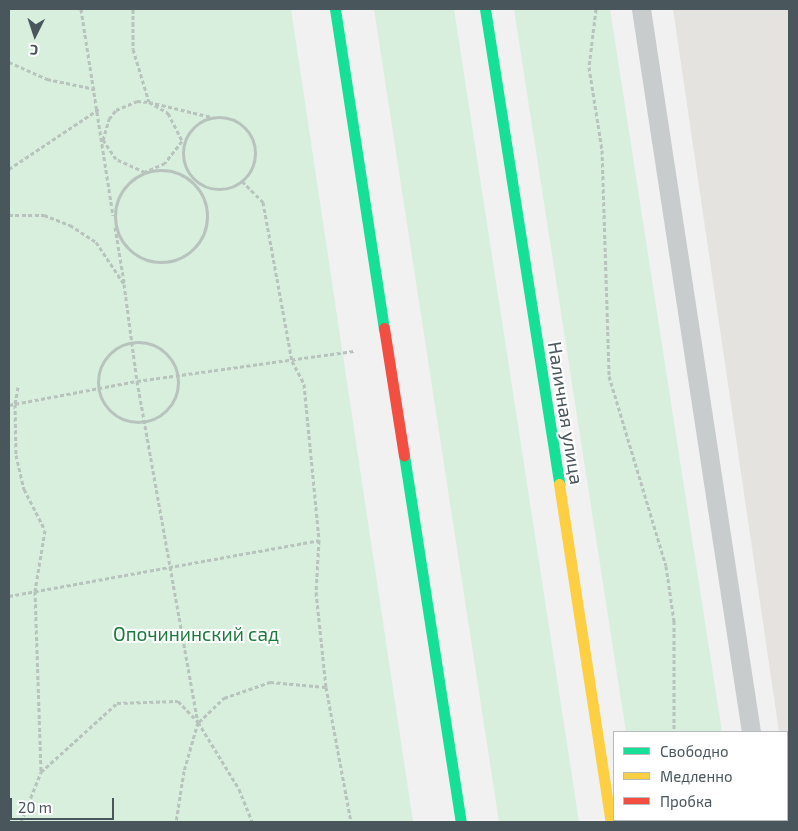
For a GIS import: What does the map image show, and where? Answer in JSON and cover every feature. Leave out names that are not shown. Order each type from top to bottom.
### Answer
[{"type":"main road","points":[[336,9],[461,822]]},
{"type":"main road","name":"Наличная улица","points":[[485,9],[611,822]]},
{"type":"lane","points":[[641,9],[751,731]]},
{"type":"path","points":[[81,9],[99,109],[137,380],[198,722],[184,771],[176,822]]},
{"type":"path","points":[[133,9],[133,49],[149,102],[168,113],[182,141],[189,178],[206,203],[208,218],[204,234],[184,256],[170,261],[140,257],[128,248],[114,221],[122,191],[145,172],[165,163],[182,141],[200,122],[212,117]]},
{"type":"path","points":[[596,9],[589,67],[602,150],[609,376],[666,566],[674,621],[674,731]]},
{"type":"path","points":[[9,62],[47,79],[95,88]]},
{"type":"path","points":[[132,102],[149,102],[212,117],[235,120],[252,138],[255,161],[242,181],[220,190],[209,188],[189,178],[160,169],[145,172],[116,159],[103,140],[110,119],[116,110],[132,102]]},
{"type":"path","points":[[9,169],[99,109]]},
{"type":"path","points":[[242,181],[263,202],[292,361],[304,384],[319,540],[316,592],[326,687],[351,822]]},
{"type":"path","points":[[9,215],[44,215],[70,225],[96,242],[124,284]]},
{"type":"path","points":[[132,342],[156,346],[174,364],[178,375],[178,388],[166,410],[144,421],[119,418],[109,410],[98,388],[102,363],[120,346],[132,342]]},
{"type":"path","points":[[9,405],[137,380],[292,361],[354,351]]},
{"type":"path","points":[[18,387],[15,404],[16,455],[24,489],[45,530],[35,591],[41,772],[21,822]]},
{"type":"path","points":[[9,596],[319,540]]},
{"type":"path","points":[[198,722],[224,698],[270,682],[326,687]]},
{"type":"path","points":[[41,772],[117,703],[178,701],[198,722],[239,789],[252,822]]},
{"type":"shaded area","points":[[673,9],[789,9],[789,804],[788,731],[779,731]]},
{"type":"green space","name":"Опочининский сад","points":[[9,9],[291,9],[413,822],[9,822]]},
{"type":"green space","points":[[374,9],[454,9],[579,822],[499,822]]},
{"type":"green space","points":[[514,9],[610,9],[722,731],[626,731]]},
{"type":"green space","points":[[640,821],[736,821],[736,822]]},
{"type":"traffic: fast","points":[[335,9],[384,328]]},
{"type":"traffic: fast","points":[[485,9],[559,484]]},
{"type":"traffic: fast","points":[[404,455],[461,822]]},
{"type":"traffic: slow","points":[[559,484],[611,822]]},
{"type":"traffic: jam","points":[[384,328],[404,455]]}]
